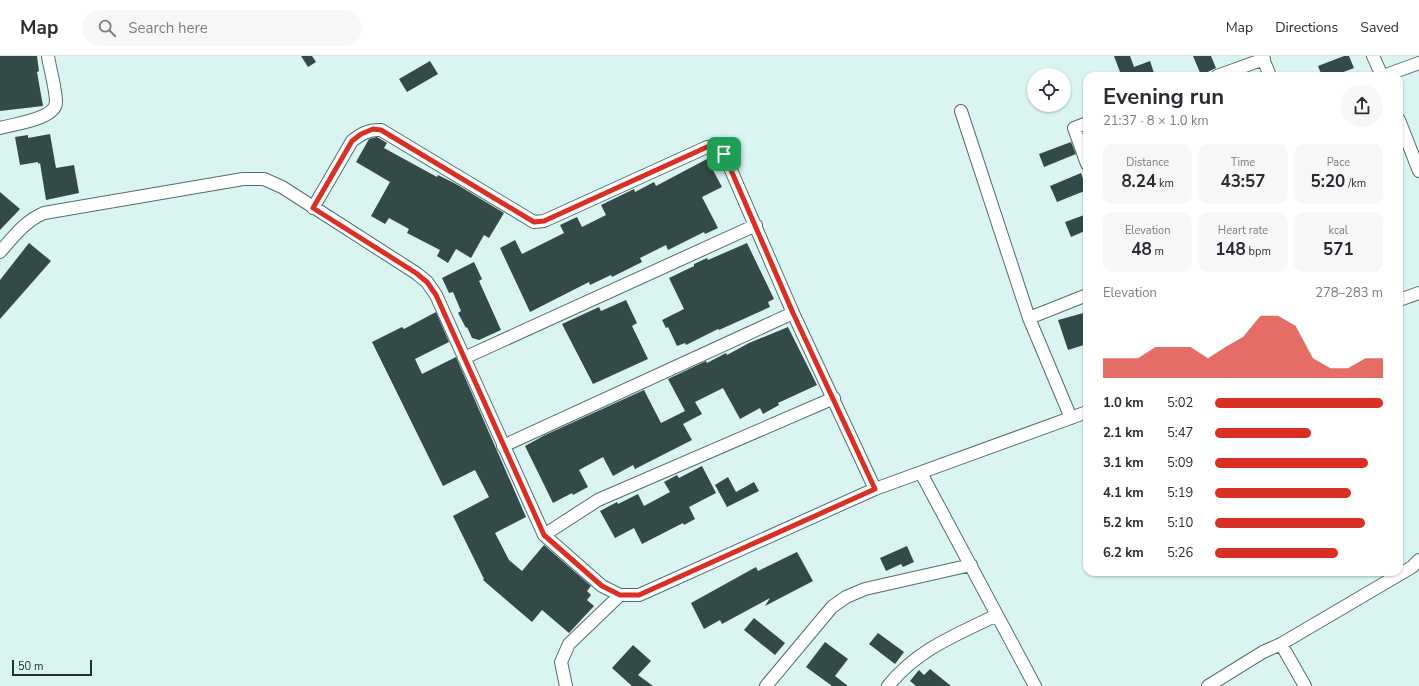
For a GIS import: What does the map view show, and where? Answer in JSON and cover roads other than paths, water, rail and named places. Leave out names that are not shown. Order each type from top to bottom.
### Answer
[{"type":"street","points":[[0,128],[45,116],[53,111],[56,103],[48,56]]},
{"type":"street","points":[[1373,56],[1380,72]]},
{"type":"street","points":[[1227,72],[1263,58],[1268,72]]},
{"type":"street","points":[[1393,72],[1419,63]]},
{"type":"street","points":[[960,111],[1029,318],[1071,418]]},
{"type":"street","points":[[1083,125],[1074,128],[1083,153]]},
{"type":"street","points":[[313,208],[352,141],[361,134],[373,129],[381,130],[534,222],[544,221],[707,147],[716,148],[724,154],[793,313],[834,398],[875,489]]},
{"type":"street","points":[[1403,130],[1418,167]]},
{"type":"street","points":[[0,252],[32,218],[44,213],[243,179],[264,180],[282,187],[416,273],[427,282],[436,295],[544,535],[602,586],[620,595],[639,595],[875,489],[1083,414]]},
{"type":"street","points":[[464,358],[756,225]]},
{"type":"street","points":[[1403,299],[1419,293]]},
{"type":"street","points":[[1029,318],[1083,297]]},
{"type":"street","points":[[503,446],[793,313]]},
{"type":"street","points":[[544,535],[598,500],[834,398]]},
{"type":"street","points":[[921,473],[971,565],[1032,685]]},
{"type":"street","points":[[1403,571],[1419,560]]},
{"type":"street","points":[[766,686],[832,607],[846,597],[865,589],[971,565]]},
{"type":"street","points":[[1208,686],[1262,652],[1281,644],[1395,576]]},
{"type":"street","points":[[566,686],[561,662],[569,644],[620,595]]},
{"type":"street","points":[[888,686],[899,673],[928,649],[997,615]]},
{"type":"street","points":[[1281,644],[1305,686]]}]
